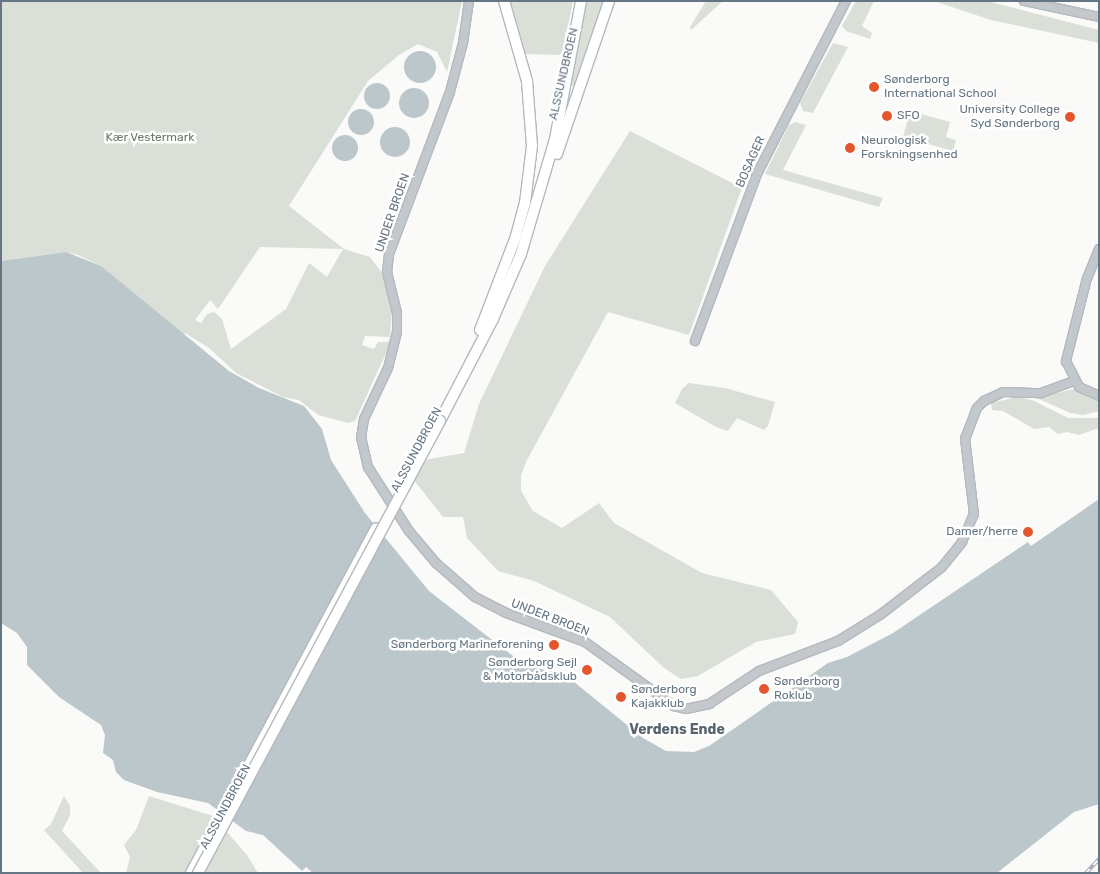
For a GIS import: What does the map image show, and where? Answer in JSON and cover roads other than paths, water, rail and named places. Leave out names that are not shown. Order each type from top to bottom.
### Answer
[{"type":"highway","points":[[480,330],[516,236],[525,203],[532,146],[527,81],[504,1]]},
{"type":"highway","name":"ALSSUNDBROEN","points":[[198,873],[437,419],[516,252],[538,182],[581,1]]},
{"type":"highway","name":"ALSSUNDBROEN","points":[[191,873],[493,319],[521,254],[553,147],[581,1]]},
{"type":"highway","points":[[521,254],[609,1]]},
{"type":"street","name":"UNDER BROEN","points":[[469,1],[463,43],[450,92],[389,254],[387,272],[397,313],[397,332],[388,368],[364,419],[361,437],[368,467],[409,531],[436,563],[475,597],[506,613],[585,642],[674,706],[686,709],[709,704],[759,670],[845,637],[942,567],[962,542],[974,514],[965,439],[976,408],[984,401],[1003,392],[1041,392],[1074,381]]},
{"type":"street","name":"BOSAGER","points":[[695,341],[757,174],[846,1]]},
{"type":"street","points":[[1024,1],[1099,17]]},
{"type":"street","points":[[1099,249],[1068,347],[1066,361],[1074,381],[1085,391],[1099,396]]},
{"type":"railway","points":[[1086,873],[1099,859]]},
{"type":"place","name":"Sønderborg International School","points":[[874,87]]},
{"type":"place","name":"SFO","points":[[887,116]]},
{"type":"place","name":"University College Syd Sønderborg","points":[[1070,117]]},
{"type":"place","name":"Neurologisk Forskningsenhed","points":[[850,148]]},
{"type":"place","name":"Damer/herre","points":[[1028,532]]},
{"type":"place","name":"Sønderborg Marineforening","points":[[554,645]]},
{"type":"place","name":"Sønderborg Sejl & Motorbådsklub","points":[[587,670]]},
{"type":"place","name":"Sønderborg Roklub","points":[[764,689]]},
{"type":"place","name":"Sønderborg Kajakklub","points":[[621,697]]},
{"type":"district","name":"Verdens Ende","points":[[677,730]]},
{"type":"park label","name":"Kær Vestermark","points":[[150,138]]}]
